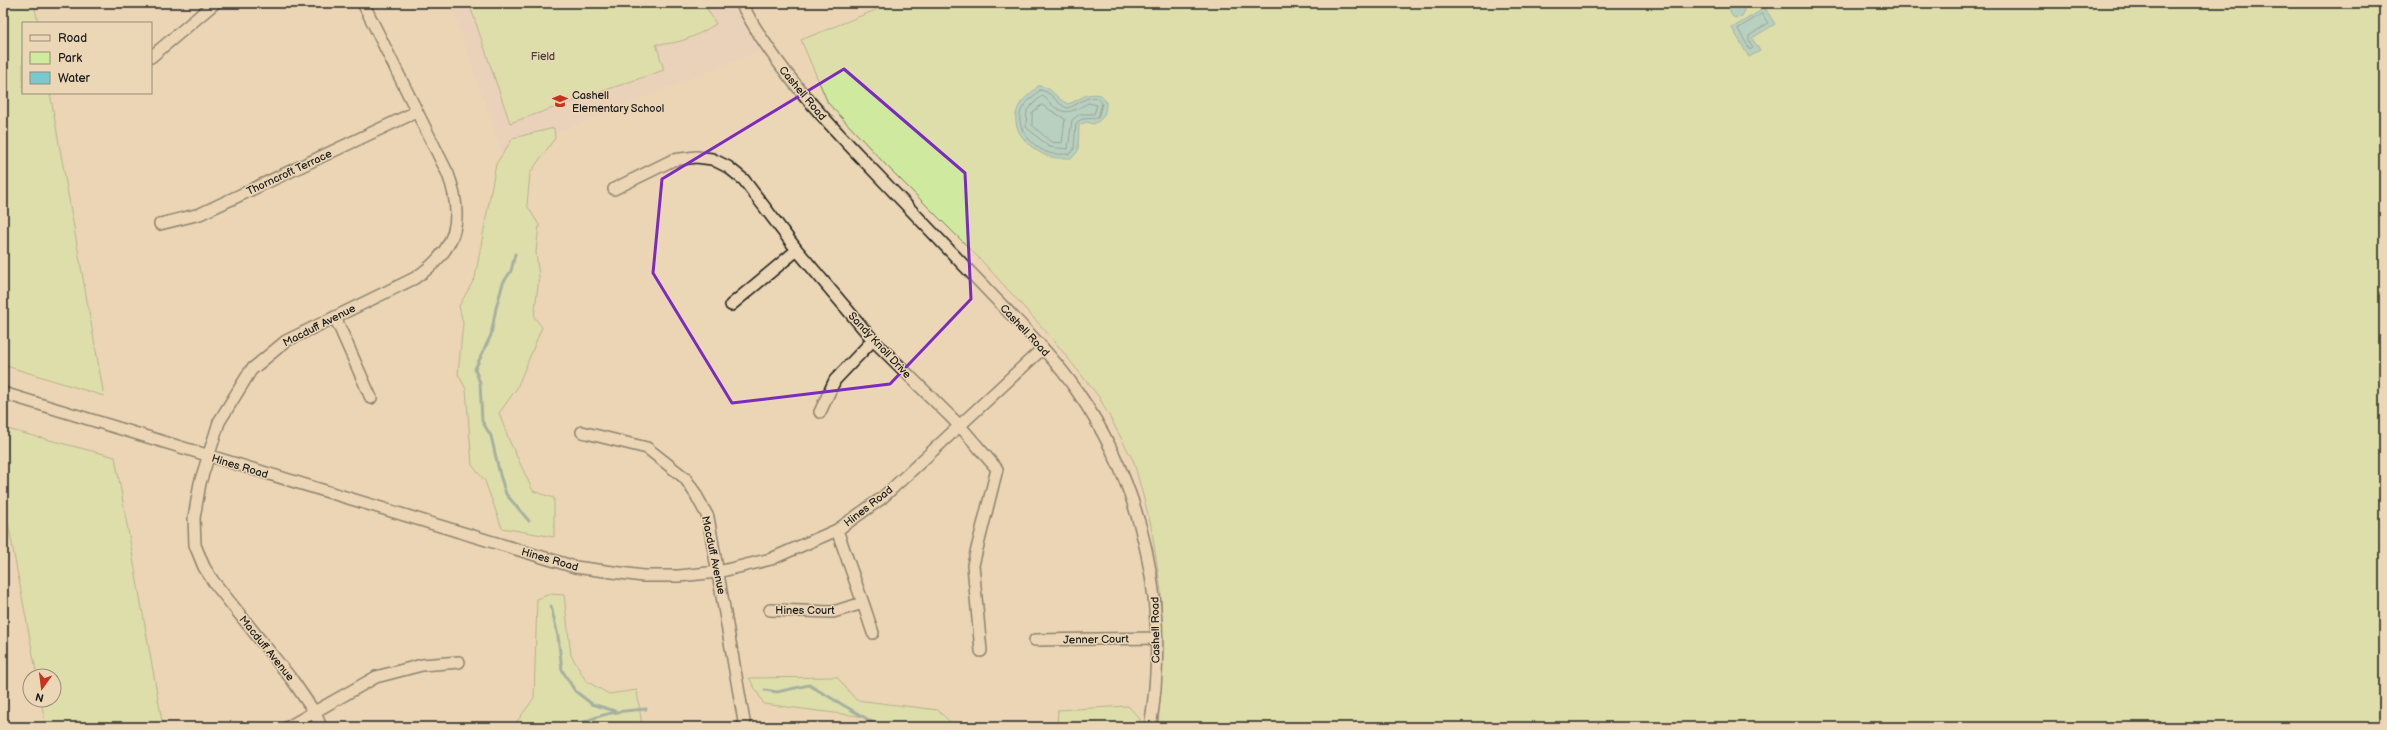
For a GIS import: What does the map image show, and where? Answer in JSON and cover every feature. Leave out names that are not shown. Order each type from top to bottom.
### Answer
[{"type":"street","points":[[152,55],[216,3]]},
{"type":"street","name":"Macduff Avenue","points":[[321,727],[315,713],[293,681],[212,581],[204,567],[195,545],[194,518],[200,483],[223,412],[251,370],[286,340],[428,269],[434,265],[452,238],[456,222],[456,195],[448,174],[363,3]]},
{"type":"street","name":"Cashell Road","points":[[741,3],[785,72],[818,113],[1043,348],[1077,391],[1114,452],[1130,493],[1146,545],[1154,586],[1157,638],[1155,696],[1150,727]]},
{"type":"street","name":"Thorncroft Terrace","points":[[160,224],[200,214],[416,112]]},
{"type":"street","name":"Sandy Knoll Drive","points":[[614,189],[673,160],[696,157],[712,159],[728,167],[744,180],[797,250],[873,340],[960,426],[997,469],[972,565],[981,651]]},
{"type":"street","points":[[731,305],[797,250]]},
{"type":"street","points":[[335,316],[371,398]]},
{"type":"street","points":[[820,412],[835,380],[873,340]]},
{"type":"street","name":"Hines Road","points":[[3,393],[575,567],[643,576],[679,576],[718,572],[771,559],[837,530],[882,498],[1043,348]]},
{"type":"street","name":"Macduff Avenue","points":[[582,432],[647,448],[685,478],[695,493],[708,518],[745,727]]},
{"type":"street","points":[[837,530],[864,603],[873,634]]},
{"type":"street","name":"Hines Court","points":[[770,610],[833,612],[864,603]]},
{"type":"street","name":"Jenner Court","points":[[1035,640],[1157,638]]},
{"type":"street","points":[[288,727],[376,677],[422,665],[459,662]]},
{"type":"highlighted area","points":[[844,69],[965,173],[971,299],[890,384],[732,403],[653,273],[662,179]]},
{"type":"shaded area","name":"Cashell Elementary School","points":[[450,3],[741,3],[768,48],[503,155]]},
{"type":"green space","points":[[3,3],[34,3],[38,22],[22,22],[22,94],[50,94],[104,396],[3,365]]},
{"type":"green space","name":"Field","points":[[469,3],[704,3],[716,24],[687,39],[672,43],[656,44],[664,70],[510,123]]},
{"type":"green space","points":[[893,3],[2384,3],[2384,727],[1158,727],[1163,649],[1161,591],[1151,525],[1134,462],[1099,397],[1051,337],[981,260],[884,163],[828,103],[801,40]]},
{"type":"green space","points":[[554,128],[555,138],[530,173],[527,205],[539,225],[536,252],[539,277],[534,317],[542,327],[517,388],[499,413],[509,440],[533,491],[554,498],[554,537],[502,528],[485,481],[472,465],[466,389],[458,374],[463,323],[459,306],[475,278],[496,164],[513,138]]},
{"type":"green space","points":[[3,428],[115,457],[163,727],[46,727],[42,708],[62,708],[62,668],[35,668],[3,496]]},
{"type":"green space","points":[[550,594],[564,595],[571,655],[586,681],[609,694],[637,690],[642,727],[513,727],[534,698],[537,599]]},
{"type":"green space","points":[[837,677],[856,700],[938,710],[955,727],[872,727],[866,717],[764,704],[749,678]]},
{"type":"green space","points":[[1128,706],[1140,719],[1138,727],[1057,727],[1058,710]]},
{"type":"water","points":[[1737,4],[1742,6],[1744,11],[1742,16],[1737,18],[1732,16],[1730,11],[1732,6]]},
{"type":"water","points":[[1765,8],[1775,24],[1752,38],[1760,51],[1749,57],[1732,28]]},
{"type":"water","points":[[1038,86],[1043,86],[1050,90],[1068,104],[1090,94],[1101,95],[1106,102],[1104,116],[1100,120],[1093,124],[1087,122],[1079,125],[1078,151],[1072,158],[1058,158],[1045,155],[1026,142],[1018,129],[1016,114],[1019,106],[1023,100]]},
{"type":"waterway","points":[[515,254],[511,271],[503,283],[491,335],[475,369],[480,383],[482,421],[491,436],[506,494],[529,521]]},
{"type":"waterway","points":[[551,606],[558,636],[562,670],[575,691],[592,704],[615,711]]},
{"type":"waterway","points":[[765,690],[777,692],[809,685],[879,726],[886,727]]},
{"type":"waterway","points":[[572,727],[608,714],[646,709]]},
{"type":"place","name":"Cashell Elementary School","points":[[560,101]]}]
